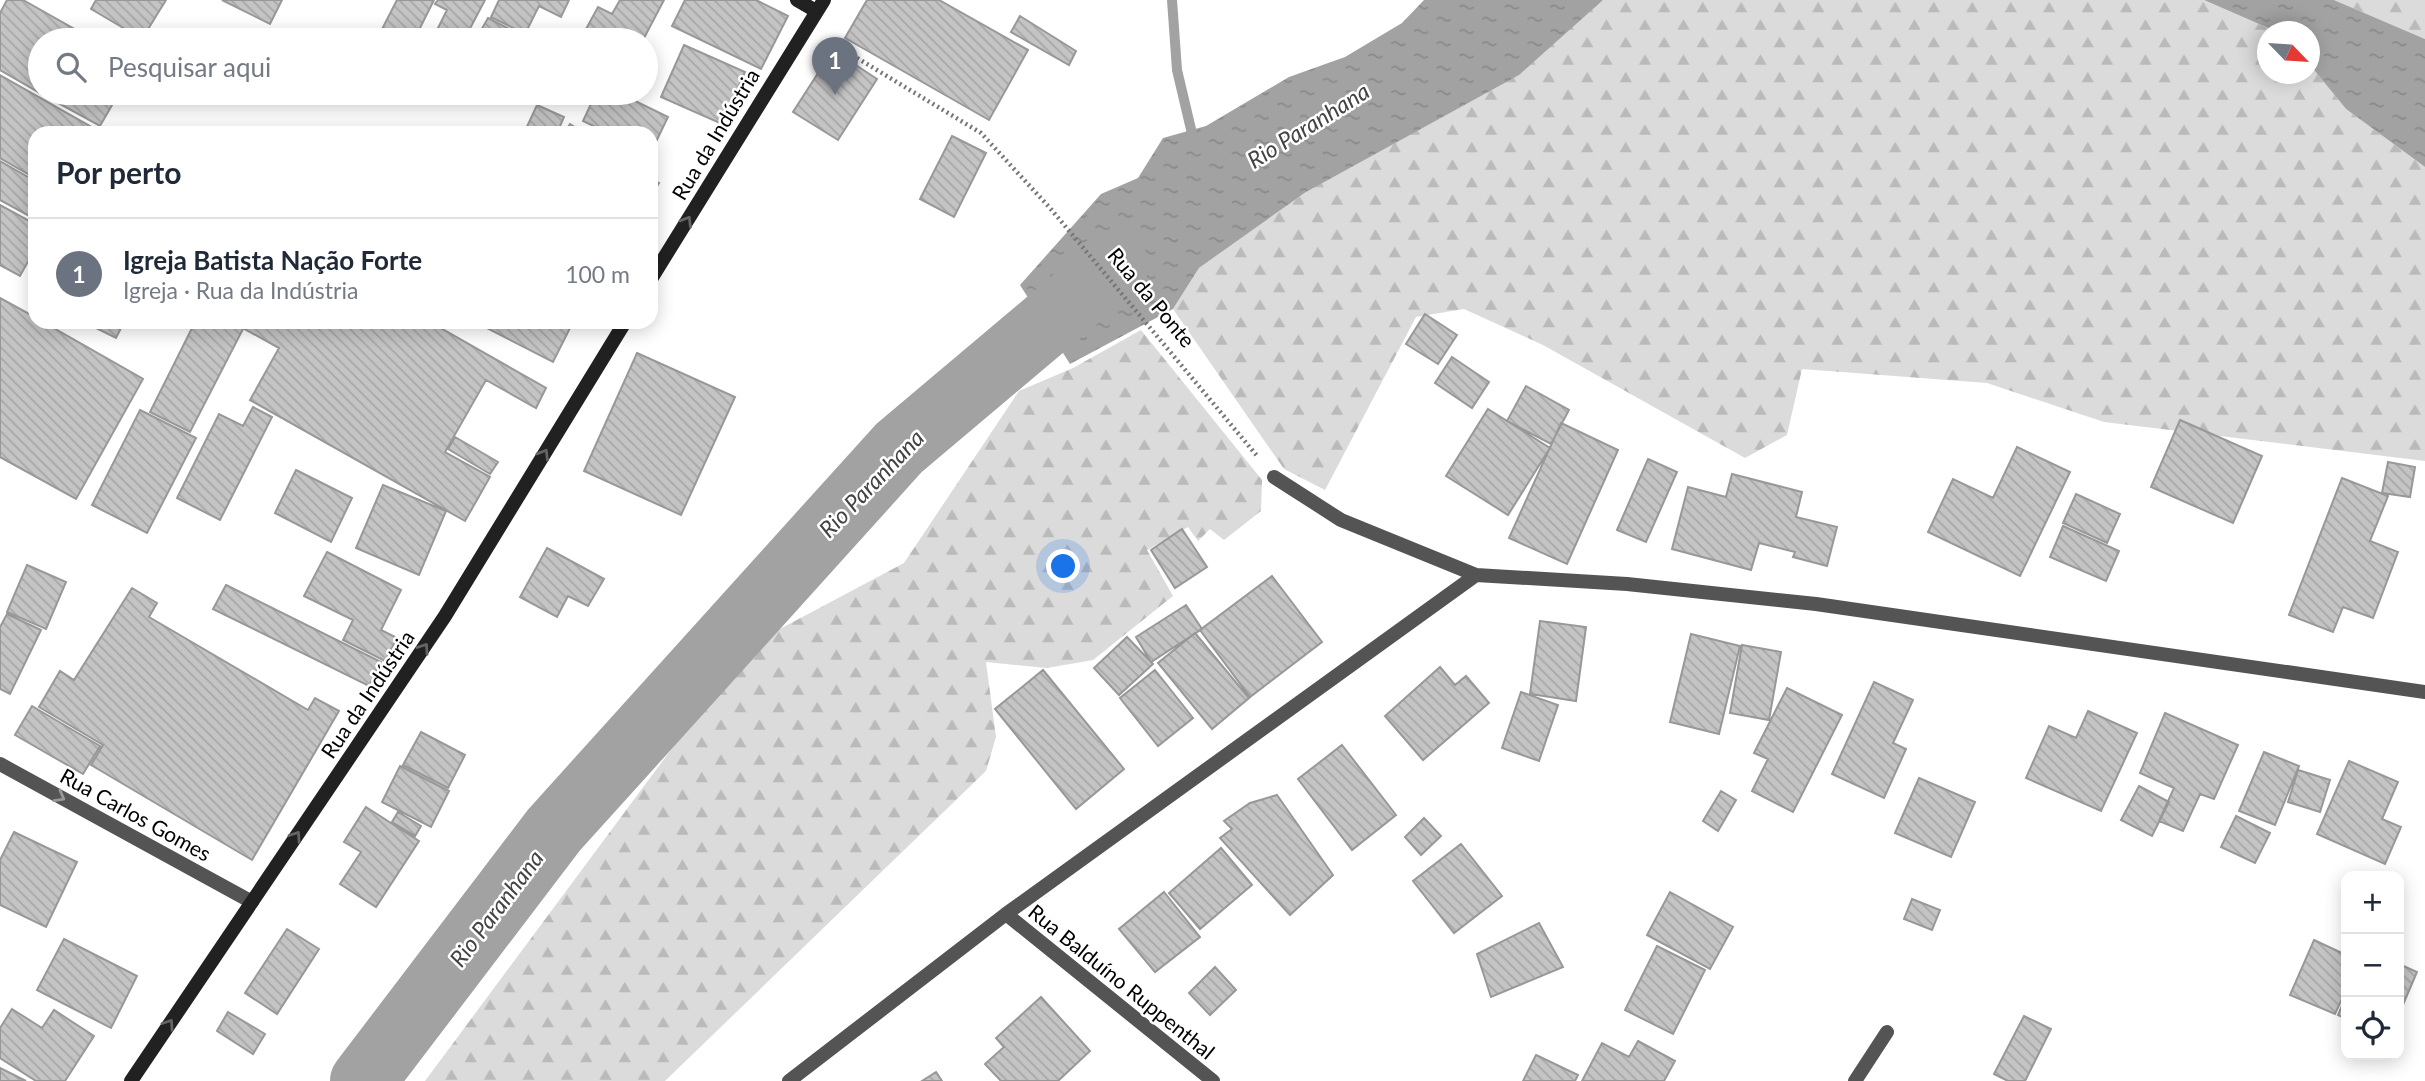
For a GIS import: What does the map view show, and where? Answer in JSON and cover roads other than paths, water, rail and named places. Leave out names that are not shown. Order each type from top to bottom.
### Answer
[{"type":"main road","points":[[797,0],[820,5]]},
{"type":"main road","name":"Rua da Indústria","points":[[658,268],[820,5]]},
{"type":"main road","name":"Rua da Indústria","points":[[131,1081],[445,617],[621,329]]},
{"type":"street","points":[[1274,477],[1341,520],[1476,575],[1628,584],[1816,604],[2425,692]]},
{"type":"street","points":[[789,1081],[1006,914],[1476,575]]},
{"type":"street","name":"Rua Carlos Gomes","points":[[0,764],[252,902]]},
{"type":"street","name":"Rua Balduíno Ruppenthal","points":[[1006,914],[1213,1081]]},
{"type":"street","points":[[1855,1081],[1887,1032]]},
{"type":"water","points":[[1424,0],[1603,0],[1519,75],[1306,192],[1199,268],[1173,309],[1070,364],[1020,285],[1101,194],[1138,178],[1163,138],[1206,126],[1289,77],[1345,57],[1402,23]]},
{"type":"water","points":[[2204,0],[2334,0],[2425,39],[2425,167],[2346,109],[2320,77],[2320,21],[2257,21],[2257,23]]},
{"type":"waterway","points":[[1172,0],[1177,70],[1194,142]]},
{"type":"waterway","name":"Rio Paranhana","points":[[363,1081],[554,830],[899,448],[1116,265]]},
{"type":"place","name":"Igreja Batista Nação Forte","points":[[835,95]]}]
